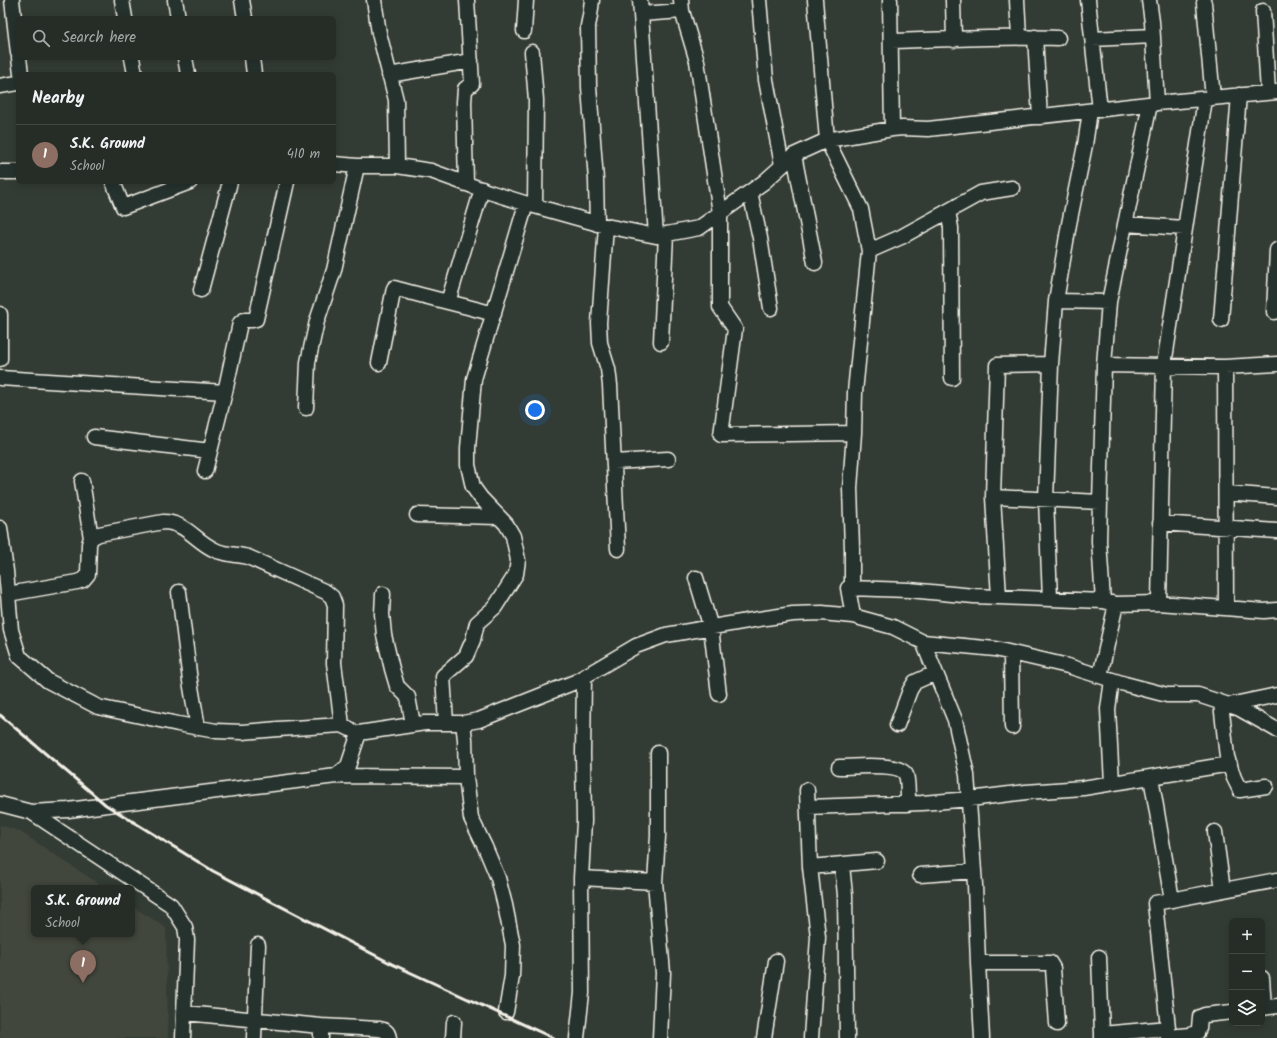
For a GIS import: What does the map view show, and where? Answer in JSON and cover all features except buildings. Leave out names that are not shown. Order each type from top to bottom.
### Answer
[{"type":"street","points":[[12,0],[16,35]]},
{"type":"street","points":[[122,0],[126,16]]},
{"type":"street","points":[[175,0],[178,16]]},
{"type":"street","points":[[242,0],[245,16]]},
{"type":"street","points":[[374,0],[379,33],[396,100],[397,166]]},
{"type":"street","points":[[466,184],[464,102],[465,89],[472,84],[467,0]]},
{"type":"street","points":[[524,31],[526,0]]},
{"type":"street","points":[[592,0],[588,26],[589,87],[596,180],[602,225],[599,323],[600,343],[608,369],[610,385],[618,550]]},
{"type":"street","points":[[759,0],[766,80],[782,165]]},
{"type":"street","points":[[815,0],[827,140],[861,209],[869,251],[855,392],[850,488],[852,588]]},
{"type":"street","points":[[890,0],[892,129]]},
{"type":"street","points":[[953,0],[954,40]]},
{"type":"street","points":[[1017,0],[1020,37]]},
{"type":"street","points":[[1050,600],[1046,499],[1051,364],[1056,301],[1069,224],[1085,145],[1095,111],[1093,39],[1088,0]]},
{"type":"street","points":[[1112,783],[1106,678],[1109,602],[1099,541],[1104,365],[1109,302],[1125,224],[1154,104],[1153,36],[1149,0]]},
{"type":"street","points":[[1159,603],[1164,365],[1184,228],[1209,98],[1204,3]]},
{"type":"street","points":[[661,342],[661,235],[640,7],[682,6],[697,61],[720,213],[720,307],[735,329],[721,435],[854,433]]},
{"type":"street","points":[[336,164],[397,166],[431,171],[530,205],[602,225],[661,235],[699,228],[764,182],[794,155],[827,140],[892,129],[928,129],[1272,92],[1263,11]]},
{"type":"street","points":[[1093,39],[1153,36]]},
{"type":"street","points":[[891,41],[1020,37],[1058,38]]},
{"type":"street","points":[[1035,37],[1040,117]]},
{"type":"street","points":[[446,723],[443,676],[466,656],[473,640],[477,623],[495,607],[516,574],[518,560],[513,536],[506,524],[481,498],[473,486],[468,465],[468,448],[474,379],[530,205],[536,100],[532,52]]},
{"type":"street","points":[[19,60],[20,72]]},
{"type":"street","points":[[132,60],[135,72]]},
{"type":"street","points":[[185,60],[188,72]]},
{"type":"street","points":[[252,60],[254,72]]},
{"type":"street","points":[[389,75],[471,61]]},
{"type":"street","points":[[0,86],[16,83]]},
{"type":"street","points":[[1221,320],[1239,95]]},
{"type":"street","points":[[794,155],[815,263]]},
{"type":"street","points":[[306,408],[308,362],[317,321],[334,270],[358,166]]},
{"type":"street","points":[[0,172],[16,172]]},
{"type":"street","points":[[114,184],[123,207],[154,188],[178,184]]},
{"type":"street","points":[[201,290],[229,184]]},
{"type":"street","points":[[206,471],[240,323],[244,320],[252,320],[256,318],[287,184]]},
{"type":"street","points":[[869,251],[901,237],[980,193],[1012,188]]},
{"type":"street","points":[[448,302],[482,189]]},
{"type":"street","points":[[750,192],[760,238],[771,308]]},
{"type":"street","points":[[948,211],[951,228],[952,378]]},
{"type":"street","points":[[1125,224],[1184,228]]},
{"type":"street","points":[[1274,312],[1277,250]]},
{"type":"street","points":[[379,363],[394,288],[494,314]]},
{"type":"street","points":[[1056,301],[1109,302]]},
{"type":"street","points":[[0,314],[0,359]]},
{"type":"street","points":[[1000,597],[993,497],[997,365],[1051,364]]},
{"type":"street","points":[[1104,365],[1225,366],[1277,364]]},
{"type":"street","points":[[1225,366],[1226,608]]},
{"type":"street","points":[[0,378],[225,392]]},
{"type":"street","points":[[94,437],[210,451]]},
{"type":"street","points":[[614,462],[668,459]]},
{"type":"street","points":[[8,594],[77,582],[83,580],[88,574],[89,544],[91,538],[82,481]]},
{"type":"street","points":[[1226,493],[1277,497]]},
{"type":"street","points":[[993,497],[1100,502]]},
{"type":"street","points":[[417,515],[499,517]]},
{"type":"street","points":[[91,538],[99,534],[163,522],[172,522],[180,526],[213,550],[240,554],[326,592],[332,597],[335,605],[334,663],[342,725]]},
{"type":"street","points":[[1160,522],[1277,531]]},
{"type":"street","points":[[0,528],[11,630],[19,656],[48,681],[98,707],[216,732],[242,732],[342,725],[359,733],[413,724],[463,723],[479,720],[575,682],[636,646],[666,636],[759,619],[793,614],[822,613],[853,616],[893,627],[922,642],[995,649],[1068,666],[1166,695],[1198,696],[1238,708],[1277,730]]},
{"type":"street","points":[[696,578],[711,628],[719,694]]},
{"type":"street","points":[[853,616],[848,588],[909,590],[974,596],[1050,600],[1159,603],[1264,611],[1277,610]]},
{"type":"street","points":[[179,592],[190,681],[198,728]]},
{"type":"street","points":[[382,594],[384,635],[392,669],[397,686],[408,697],[413,724]]},
{"type":"street","points":[[922,642],[955,720],[967,775],[970,799],[982,1038]]},
{"type":"street","points":[[1011,653],[1012,727]]},
{"type":"street","points":[[897,725],[910,690],[915,682],[935,673]]},
{"type":"street","points":[[577,1038],[582,993],[581,878],[584,821],[584,677]]},
{"type":"street","points":[[1225,704],[1277,695]]},
{"type":"street","points":[[1225,704],[1227,757],[1234,778],[1240,790],[1266,786]]},
{"type":"street","points":[[463,723],[466,777],[471,818],[498,878],[513,945],[512,976],[506,1012]]},
{"type":"street","points":[[336,776],[348,766],[359,733]]},
{"type":"street","points":[[658,752],[658,836],[655,882],[663,974],[660,1038]]},
{"type":"street","points":[[808,807],[908,804],[970,799],[1026,792],[1083,788],[1230,764]]},
{"type":"street","points":[[839,767],[876,766],[891,767],[902,771],[906,775],[908,804]]},
{"type":"street","points":[[0,804],[31,812],[68,810],[336,776],[466,777]]},
{"type":"street","points":[[1151,777],[1172,900]]},
{"type":"street","points":[[807,790],[810,867],[818,937],[811,1038]]},
{"type":"street","points":[[31,812],[171,905],[185,927],[187,940],[183,1038]]},
{"type":"street","points":[[1215,832],[1223,890]]},
{"type":"street","points":[[810,867],[878,861]]},
{"type":"street","points":[[842,865],[845,895],[847,1038]]},
{"type":"street","points":[[920,875],[974,871]]},
{"type":"street","points":[[581,878],[655,882]]},
{"type":"street","points":[[1168,1034],[1155,903],[1277,880]]},
{"type":"street","points":[[254,1038],[258,945]]},
{"type":"street","points":[[1098,957],[1102,1036],[1168,1034],[1190,1035],[1197,1033],[1200,1017],[1229,1012]]},
{"type":"street","points":[[764,1038],[776,961]]},
{"type":"street","points":[[978,964],[1050,963],[1053,968],[1057,1024]]},
{"type":"street","points":[[1264,990],[1268,1007]]},
{"type":"street","points":[[185,1013],[254,1020],[321,1032],[379,1029],[385,1030],[389,1038]]},
{"type":"street","points":[[453,1038],[454,1022]]},
{"type":"shaded area","points":[[0,825],[19,831],[100,885],[31,885],[31,937],[135,937],[135,908],[166,928],[168,1038],[0,1038]]},
{"type":"railway","points":[[0,715],[106,805],[213,871],[392,964],[553,1038]]},
{"type":"place","name":"S.K. Ground","points":[[83,983]]}]
